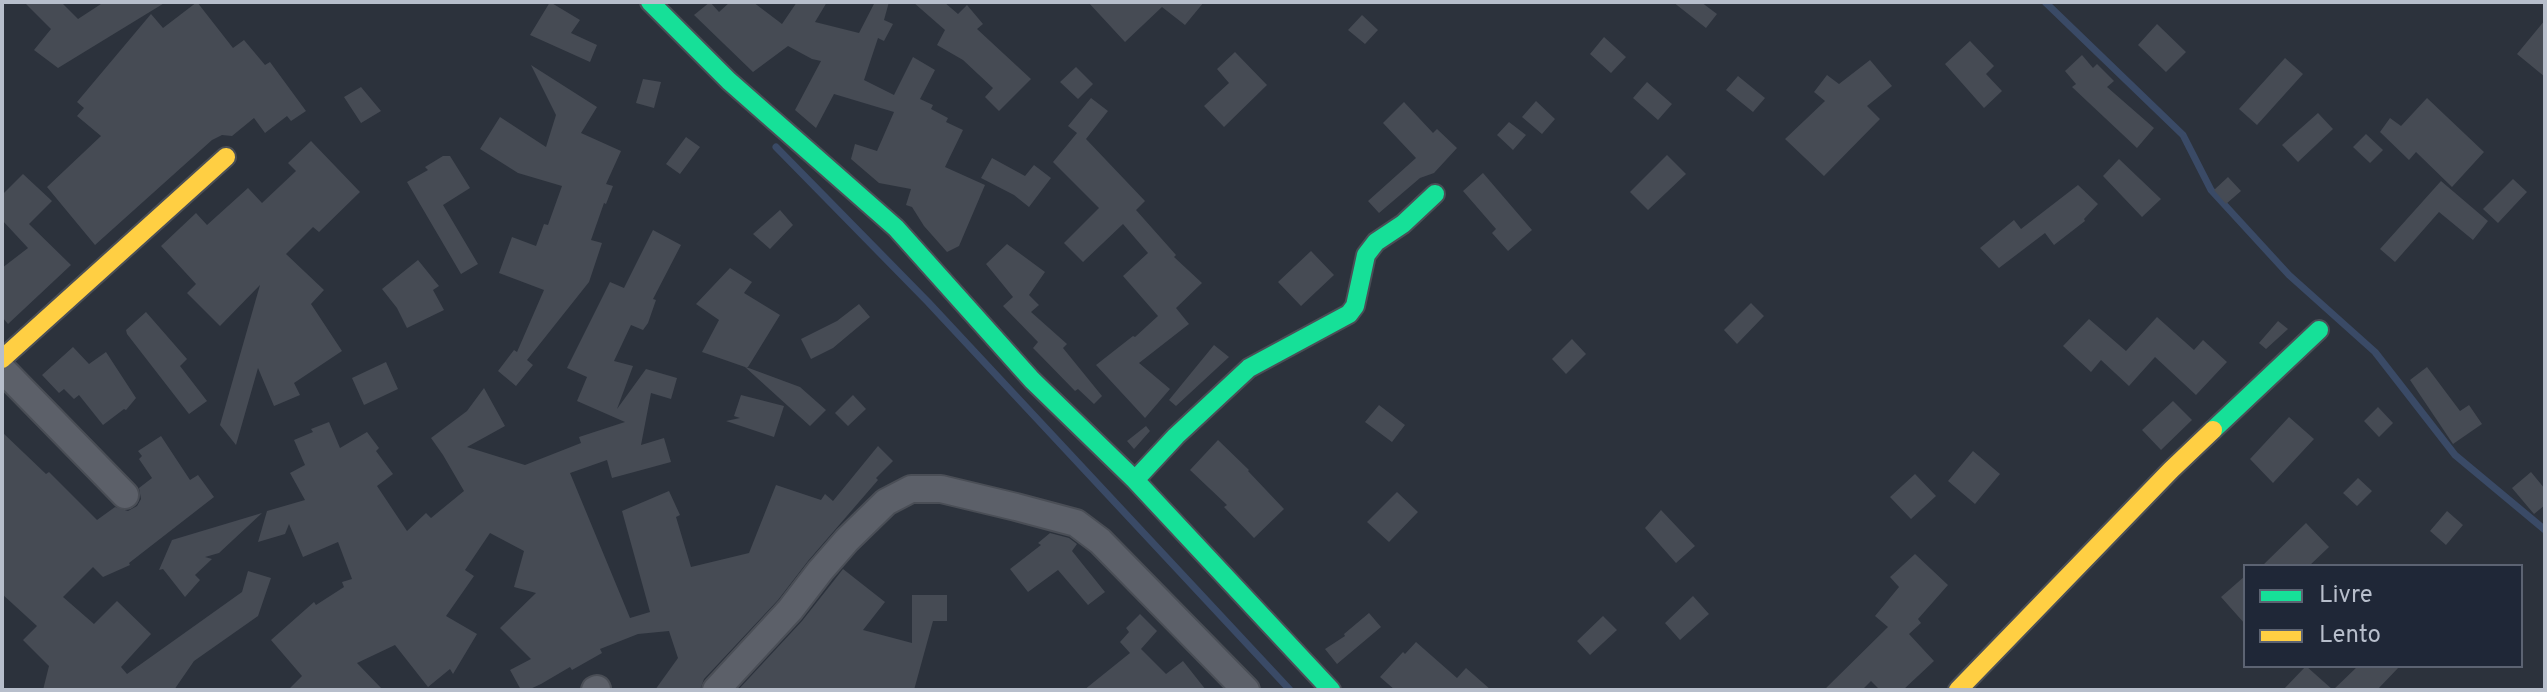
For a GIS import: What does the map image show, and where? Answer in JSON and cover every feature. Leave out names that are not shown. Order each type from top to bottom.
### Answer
[{"type":"street","points":[[650,2],[729,81],[896,228],[1032,380],[1135,480],[1331,690]]},
{"type":"street","points":[[2,359],[226,157]]},
{"type":"street","points":[[1135,480],[1176,436],[1249,368],[1349,314],[1355,306],[1366,255],[1376,242],[1403,224],[1435,194]]},
{"type":"street","points":[[1958,690],[2171,470],[2319,330]]},
{"type":"street","points":[[2,369],[125,495]]},
{"type":"street","points":[[716,690],[790,610],[847,540],[886,502],[911,489],[941,489],[1076,523],[1100,541],[1246,690]]},
{"type":"building","points":[[24,2],[61,2],[78,19],[104,2],[166,2],[58,68],[34,50],[51,29]]},
{"type":"building","points":[[197,2],[233,48],[244,40],[265,65],[270,62],[306,111],[291,121],[287,116],[265,133],[254,118],[232,136],[222,135],[212,140],[95,245],[47,187],[101,136],[77,116],[84,108],[77,102],[151,14],[163,28]]},
{"type":"building","points":[[550,2],[580,20],[571,33],[597,45],[590,62],[530,35]]},
{"type":"building","points":[[710,2],[719,12],[730,2],[753,2],[782,24],[797,2],[827,2],[815,22],[859,33],[875,2],[889,2],[884,20],[893,24],[884,41],[878,38],[864,80],[894,95],[913,57],[935,70],[920,99],[948,118],[946,122],[963,130],[945,167],[985,185],[959,246],[947,252],[912,207],[906,205],[911,189],[879,183],[851,159],[855,144],[877,151],[894,112],[834,94],[816,128],[795,110],[821,61],[788,46],[753,72],[694,15]]},
{"type":"building","points":[[913,2],[944,2],[958,14],[967,5],[983,24],[977,29],[1031,79],[999,111],[985,97],[993,88],[963,60],[937,45],[945,30]]},
{"type":"building","points":[[1088,2],[1204,2],[1185,25],[1162,7],[1125,42]]},
{"type":"building","points":[[1673,2],[1701,2],[1717,14],[1706,28]]},
{"type":"building","points":[[1362,15],[1378,30],[1365,44],[1348,30]]},
{"type":"building","points":[[2545,20],[2545,77],[2517,54]]},
{"type":"building","points":[[2157,24],[2186,52],[2166,72],[2138,45]]},
{"type":"building","points":[[1604,37],[1626,57],[1611,73],[1590,54]]},
{"type":"building","points":[[1970,41],[1994,66],[1986,74],[2002,91],[1984,108],[1945,64]]},
{"type":"building","points":[[1235,52],[1267,85],[1224,127],[1204,106],[1229,83],[1217,69]]},
{"type":"building","points":[[2082,55],[2093,68],[2097,64],[2114,81],[2107,87],[2154,128],[2137,148],[2072,87],[2076,84],[2065,71]]},
{"type":"building","points":[[2285,58],[2303,74],[2257,125],[2239,109]]},
{"type":"building","points":[[1870,60],[1892,86],[1867,106],[1880,119],[1824,176],[1785,139],[1825,101],[1814,92],[1827,75],[1839,84]]},
{"type":"building","points":[[531,65],[597,107],[581,133],[621,151],[606,184],[613,186],[591,240],[602,243],[589,282],[527,360],[533,365],[516,386],[498,371],[514,350],[517,352],[544,290],[499,273],[512,237],[536,246],[544,224],[548,225],[562,186],[518,173],[480,149],[500,117],[546,147],[556,115]]},
{"type":"building","points":[[1076,67],[1093,84],[1078,99],[1060,82]]},
{"type":"building","points":[[1738,76],[1765,98],[1753,112],[1726,90]]},
{"type":"building","points":[[643,79],[661,82],[654,108],[636,103]]},
{"type":"building","points":[[1647,82],[1672,104],[1658,120],[1633,98]]},
{"type":"building","points":[[361,87],[381,111],[361,123],[344,97]]},
{"type":"building","points":[[1091,98],[1108,111],[1086,139],[1145,201],[1136,210],[1176,255],[1174,257],[1202,283],[1176,308],[1189,324],[1139,363],[1170,389],[1145,418],[1096,365],[1158,316],[1123,276],[1148,253],[1123,224],[1083,262],[1064,243],[1099,208],[1053,162],[1077,133],[1068,126]]},
{"type":"building","points":[[2427,98],[2484,152],[2452,187],[2416,152],[2409,160],[2380,132],[2390,118],[2401,126]]},
{"type":"building","points":[[1536,101],[1555,119],[1542,134],[1522,117]]},
{"type":"building","points":[[1404,102],[1433,133],[1437,129],[1457,148],[1434,173],[1420,178],[1379,213],[1368,201],[1416,158],[1383,123]]},
{"type":"building","points":[[2318,113],[2333,129],[2298,162],[2282,145]]},
{"type":"building","points":[[1509,122],[1526,135],[1513,150],[1497,135]]},
{"type":"building","points":[[2366,134],[2383,150],[2370,163],[2353,147]]},
{"type":"building","points":[[686,137],[700,147],[680,174],[666,164]]},
{"type":"building","points":[[311,141],[360,192],[319,232],[313,227],[286,254],[324,290],[311,304],[342,351],[294,383],[300,395],[274,406],[258,368],[236,445],[220,425],[260,285],[220,326],[187,293],[196,284],[161,246],[196,213],[207,225],[248,188],[262,203],[296,171],[288,163]]},
{"type":"building","points":[[1667,155],[1686,174],[1648,210],[1630,192]]},
{"type":"building","points":[[443,156],[450,156],[470,188],[443,205],[478,264],[461,274],[407,182],[428,170],[425,167]]},
{"type":"building","points":[[992,158],[1025,176],[1034,165],[1051,178],[1029,207],[1014,195],[981,178]]},
{"type":"building","points":[[2119,159],[2161,199],[2142,217],[2103,176]]},
{"type":"building","points":[[1483,173],[1532,230],[1508,251],[1492,233],[1496,229],[1463,191]]},
{"type":"building","points":[[23,174],[52,201],[29,224],[71,265],[8,324],[2,317],[2,268],[28,248],[2,220],[2,195]]},
{"type":"building","points":[[2228,177],[2241,191],[2226,204],[2214,190]]},
{"type":"building","points":[[2513,179],[2527,192],[2498,223],[2483,209]]},
{"type":"building","points":[[2441,181],[2488,221],[2473,240],[2439,212],[2395,262],[2380,249]]},
{"type":"building","points":[[2078,185],[2098,204],[2085,221],[2054,245],[2045,233],[1999,268],[1980,248],[2014,220],[2021,229]]},
{"type":"building","points":[[780,210],[793,225],[770,249],[753,234]]},
{"type":"building","points":[[653,230],[681,245],[653,299],[656,300],[648,323],[643,330],[631,325],[614,361],[633,366],[617,409],[646,369],[677,378],[671,399],[651,393],[641,445],[664,438],[671,462],[612,478],[607,460],[570,473],[630,618],[650,612],[622,511],[669,491],[680,515],[676,517],[691,567],[749,553],[776,485],[821,500],[825,494],[833,501],[878,446],[893,461],[876,478],[878,480],[778,600],[704,679],[700,690],[655,690],[678,658],[669,631],[638,634],[600,649],[602,653],[572,670],[570,667],[541,684],[521,690],[510,670],[531,659],[500,628],[536,593],[514,587],[524,551],[490,533],[465,570],[474,576],[446,616],[477,634],[453,674],[450,669],[428,687],[395,645],[357,663],[383,690],[288,690],[302,676],[271,640],[314,602],[316,605],[344,587],[342,582],[352,579],[338,542],[303,557],[289,524],[285,534],[258,542],[267,511],[305,500],[290,473],[305,465],[294,440],[329,422],[340,448],[367,432],[393,474],[377,486],[407,531],[426,513],[431,518],[464,491],[431,438],[467,411],[484,388],[505,426],[467,447],[525,465],[581,443],[579,437],[625,422],[577,401],[587,377],[567,368],[610,282],[624,288]]},
{"type":"building","points":[[1007,244],[1045,272],[1029,295],[1039,305],[1031,312],[1067,344],[1063,348],[1102,396],[1094,404],[1078,389],[1075,391],[1033,348],[1038,342],[1003,306],[1013,297],[986,264]]},
{"type":"building","points":[[1311,251],[1334,275],[1301,306],[1278,282]]},
{"type":"building","points":[[418,260],[439,286],[433,290],[444,310],[407,328],[382,289]]},
{"type":"building","points":[[730,268],[752,282],[744,293],[780,315],[746,367],[800,387],[826,410],[810,426],[745,367],[702,352],[719,320],[696,304]]},
{"type":"building","points":[[1751,303],[1764,316],[1737,344],[1724,330]]},
{"type":"building","points":[[859,304],[870,317],[833,348],[811,359],[801,339],[837,321]]},
{"type":"building","points":[[146,312],[187,359],[180,366],[207,401],[189,414],[127,334],[126,330]]},
{"type":"building","points":[[2157,317],[2194,350],[2203,340],[2227,362],[2196,395],[2155,357],[2129,386],[2101,360],[2091,372],[2063,346],[2089,319],[2126,351]]},
{"type":"building","points":[[2278,321],[2288,329],[2266,349],[2259,343]]},
{"type":"building","points":[[1572,339],[1586,354],[1566,374],[1552,359]]},
{"type":"building","points":[[1214,345],[1229,357],[1176,406],[1169,400]]},
{"type":"building","points":[[73,347],[89,364],[106,352],[136,398],[126,410],[103,425],[79,395],[74,399],[64,389],[59,393],[42,375]]},
{"type":"building","points":[[386,362],[398,389],[364,405],[352,378]]},
{"type":"building","points":[[2427,367],[2460,411],[2469,405],[2482,424],[2453,444],[2410,380]]},
{"type":"building","points":[[741,395],[784,406],[774,437],[726,421],[740,418],[734,416]]},
{"type":"building","points":[[853,395],[866,409],[848,426],[835,413]]},
{"type":"building","points":[[2173,401],[2192,420],[2161,450],[2142,430]]},
{"type":"building","points":[[1379,405],[1405,425],[1392,442],[1365,422]]},
{"type":"building","points":[[2378,407],[2393,423],[2379,437],[2364,421]]},
{"type":"building","points":[[2289,417],[2314,439],[2273,483],[2250,459]]},
{"type":"building","points":[[1146,426],[1150,431],[1134,449],[1127,441]]},
{"type":"building","points":[[2,432],[46,474],[49,472],[97,520],[115,507],[128,511],[137,506],[141,499],[139,488],[152,478],[139,459],[142,456],[138,451],[161,436],[190,480],[198,475],[214,497],[130,565],[103,577],[93,567],[63,597],[94,624],[117,601],[151,634],[121,667],[127,674],[242,592],[248,571],[271,578],[258,616],[194,661],[174,690],[43,690],[49,666],[23,640],[37,626],[2,594]]},
{"type":"building","points":[[1218,440],[1284,509],[1254,538],[1224,507],[1227,505],[1190,470]]},
{"type":"building","points":[[1973,451],[2000,474],[1975,504],[1948,481]]},
{"type":"building","points":[[2531,472],[2545,489],[2545,505],[2534,514],[2512,488]]},
{"type":"building","points":[[1915,474],[1936,496],[1911,519],[1890,497]]},
{"type":"building","points":[[2358,478],[2372,491],[2357,506],[2343,493]]},
{"type":"building","points":[[1397,492],[1418,512],[1389,542],[1367,522]]},
{"type":"building","points":[[1661,510],[1695,546],[1676,563],[1645,528]]},
{"type":"building","points":[[2447,511],[2463,525],[2446,545],[2430,531]]},
{"type":"building","points":[[262,513],[219,553],[205,557],[212,559],[195,575],[200,580],[185,597],[163,569],[159,570],[172,540]]},
{"type":"building","points":[[2306,523],[2329,547],[2311,564],[2264,564]]},
{"type":"building","points":[[1050,533],[1069,538],[1077,544],[1072,551],[1105,592],[1088,605],[1058,570],[1028,592],[1010,569],[1041,545],[1038,543]]},
{"type":"building","points":[[1915,554],[1948,585],[1918,619],[1921,623],[1909,634],[1934,661],[1903,690],[1880,690],[1871,681],[1862,690],[1824,690],[1888,627],[1875,616],[1899,587],[1890,577]]},
{"type":"building","points":[[843,569],[885,602],[863,630],[912,643],[912,595],[947,595],[947,621],[933,621],[914,690],[738,690],[802,621]]},
{"type":"building","points":[[2243,578],[2243,622],[2221,597]]},
{"type":"building","points":[[1693,596],[1709,614],[1680,640],[1665,623]]},
{"type":"building","points":[[1369,613],[1381,627],[1337,664],[1325,649],[1345,636]]},
{"type":"building","points":[[1140,614],[1157,631],[1141,649],[1166,674],[1183,661],[1206,690],[1084,690],[1130,653],[1120,642],[1129,632],[1126,628]]},
{"type":"building","points":[[1603,616],[1617,630],[1590,655],[1577,641]]},
{"type":"building","points":[[1416,642],[1457,678],[1466,668],[1491,690],[1395,690],[1380,677]]},
{"type":"building","points":[[2304,668],[2308,668],[2333,690],[2283,690]]},
{"type":"building","points":[[2356,668],[2398,668],[2377,690],[2333,690]]},
{"type":"waterway","points":[[2045,2],[2183,135],[2211,190],[2289,275],[2375,352],[2455,455],[2545,530]]},
{"type":"waterway","points":[[776,147],[928,302],[1290,690]]},
{"type":"traffic: fast","points":[[650,2],[729,81],[896,228],[1032,380],[1135,480],[1331,690]]},
{"type":"traffic: fast","points":[[1135,480],[1176,436],[1249,368],[1349,314],[1355,306],[1366,255],[1376,242],[1403,224],[1435,194]]},
{"type":"traffic: fast","points":[[2213,430],[2319,330]]},
{"type":"traffic: slow","points":[[2,359],[226,157]]},
{"type":"traffic: slow","points":[[1958,690],[2213,430]]}]
